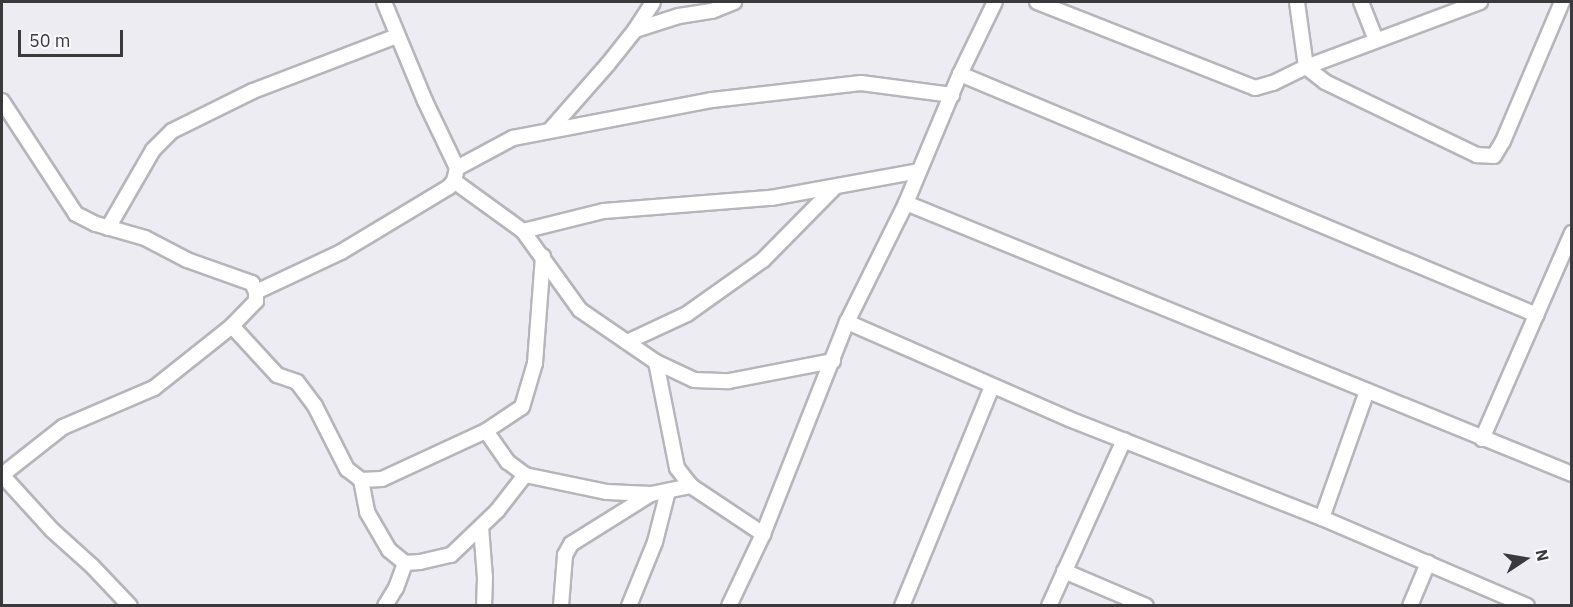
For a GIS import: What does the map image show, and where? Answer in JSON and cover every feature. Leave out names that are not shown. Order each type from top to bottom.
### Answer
[{"type":"street","points":[[384,2],[455,175],[523,231],[580,310],[656,362],[694,380],[729,381],[833,361]]},
{"type":"street","points":[[550,130],[635,30],[653,2]]},
{"type":"street","points":[[635,30],[679,16],[712,11],[734,2]]},
{"type":"street","points":[[729,606],[764,534],[848,322],[906,203],[960,74],[995,2]]},
{"type":"street","points":[[1037,2],[1255,88],[1274,84],[1306,67],[1480,2]]},
{"type":"street","points":[[1285,2],[1298,4],[1306,67],[1325,82],[1477,155],[1494,156],[1503,141],[1562,2]]},
{"type":"street","points":[[1361,2],[1376,40]]},
{"type":"street","points":[[108,228],[153,150],[172,131],[253,91],[397,36]]},
{"type":"street","points":[[960,74],[1537,315]]},
{"type":"street","points":[[256,292],[341,252],[449,187],[455,175],[513,138],[712,99],[861,83],[952,95]]},
{"type":"street","points":[[2,101],[76,214],[108,228],[145,238],[187,260],[252,283],[256,292],[256,301],[232,326],[154,388],[63,427],[2,475],[52,530],[92,566],[130,606]]},
{"type":"street","points":[[523,231],[604,211],[771,198],[833,189],[919,171]]},
{"type":"street","points":[[627,342],[687,314],[763,260],[833,189]]},
{"type":"street","points":[[906,203],[1572,474]]},
{"type":"street","points":[[1482,439],[1572,233]]},
{"type":"street","points":[[232,326],[277,375],[297,382],[315,406],[347,469],[361,480],[381,479],[486,431],[522,407],[535,363],[543,256]]},
{"type":"street","points":[[848,322],[992,387],[1322,518],[1527,606]]},
{"type":"street","points":[[656,362],[677,468],[691,486],[764,534]]},
{"type":"street","points":[[902,606],[992,387]]},
{"type":"street","points":[[1322,518],[1367,391]]},
{"type":"street","points":[[486,431],[508,462],[525,475],[607,492],[651,494],[691,486]]},
{"type":"street","points":[[1049,606],[1124,440]]},
{"type":"street","points":[[361,480],[367,512],[377,531],[389,550],[405,563],[451,555],[497,512],[525,475]]},
{"type":"street","points":[[629,606],[655,542],[668,490]]},
{"type":"street","points":[[561,606],[565,555],[571,544],[651,494]]},
{"type":"street","points":[[481,527],[485,578],[484,606]]},
{"type":"street","points":[[385,606],[396,588],[405,563]]},
{"type":"street","points":[[1410,606],[1428,563]]},
{"type":"street","points":[[1064,571],[1146,606]]}]
